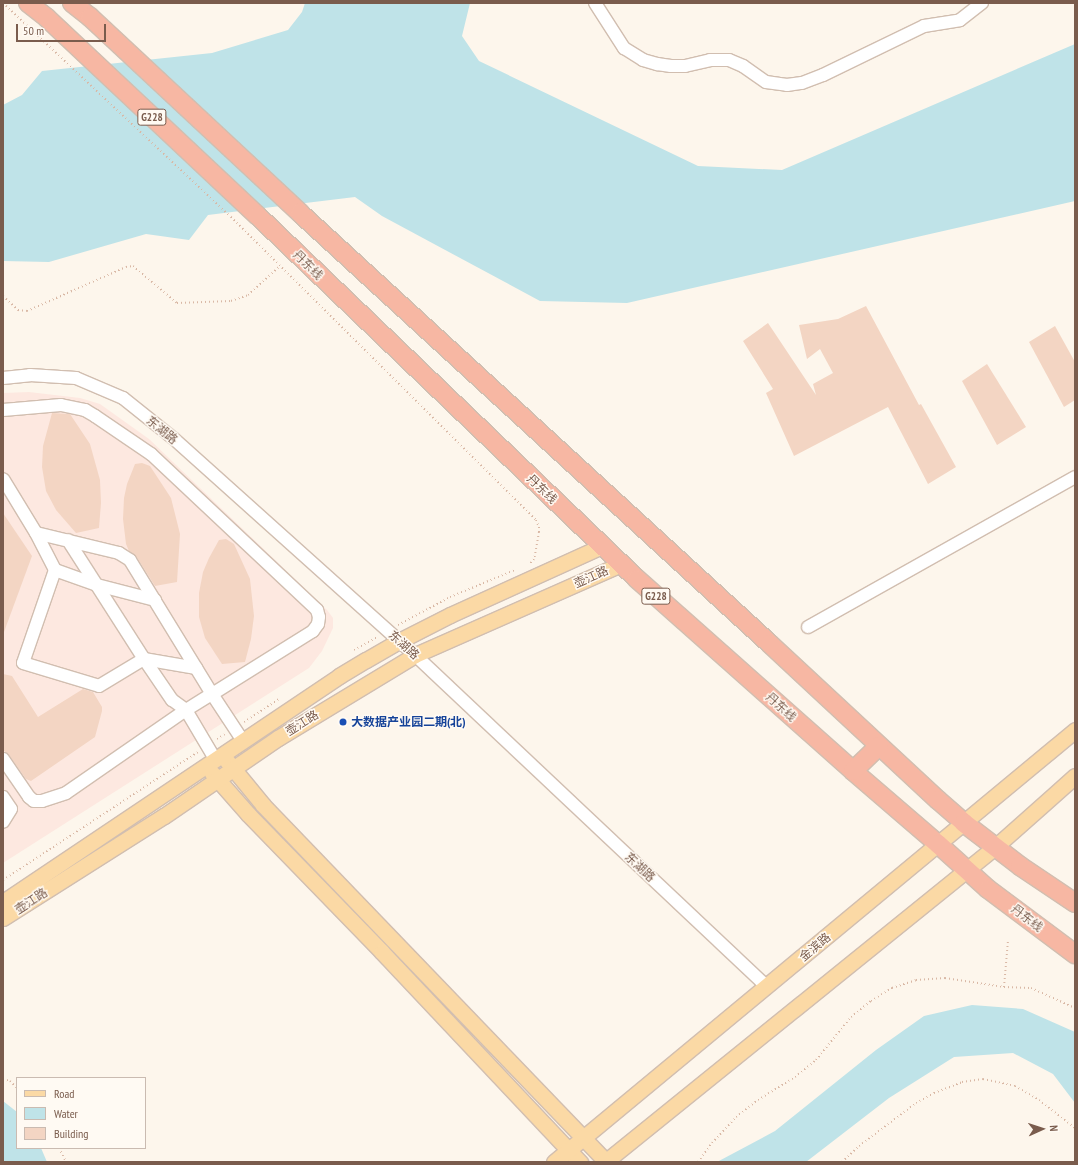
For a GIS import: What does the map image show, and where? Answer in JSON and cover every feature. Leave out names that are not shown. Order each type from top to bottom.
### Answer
[{"type":"highway","name":"丹东线","points":[[28,3],[47,18],[258,216],[621,564],[852,771],[938,844],[965,870],[1075,954]]},
{"type":"highway","name":"G228","points":[[72,3],[90,17],[300,214],[964,824],[1075,903]]},
{"type":"highway","points":[[852,771],[879,746]]},
{"type":"main road","name":"壶江路","points":[[3,902],[339,676],[399,641],[467,606],[602,546]]},
{"type":"main road","name":"壶江路","points":[[3,918],[234,769],[285,734],[415,655],[621,564]]},
{"type":"main road","name":"金滨路","points":[[554,1162],[964,824],[1075,730]]},
{"type":"main road","points":[[215,760],[234,769],[263,805],[605,1162],[995,847],[1075,776]]},
{"type":"main road","points":[[215,760],[217,780],[388,958],[580,1162]]},
{"type":"street","points":[[595,3],[624,48],[643,60],[671,66],[685,66],[710,60],[729,60],[743,66],[766,82],[787,85],[802,83],[823,76],[924,26],[960,20],[982,3]]},
{"type":"street","name":"东湖路","points":[[3,378],[30,375],[76,378],[123,398],[173,438],[415,655],[767,987]]},
{"type":"street","points":[[3,410],[61,405],[81,408],[95,416],[151,454],[317,610],[319,617],[318,624],[313,631],[186,710],[66,793],[42,801],[34,800],[29,797],[3,759]]},
{"type":"street","points":[[808,627],[1075,476]]},
{"type":"street","points":[[3,479],[36,533],[55,570],[97,585],[155,600]]},
{"type":"street","points":[[36,533],[119,553],[130,560],[212,694],[243,741]]},
{"type":"street","points":[[68,540],[172,700],[186,710],[215,760]]},
{"type":"street","points":[[55,570],[23,663],[99,686],[144,659],[196,668]]},
{"type":"street","points":[[3,797],[11,809],[3,822]]},
{"type":"path","points":[[3,3],[231,217]]},
{"type":"path","points":[[3,296],[18,310],[26,311],[126,267],[133,266],[177,303],[230,301],[248,295],[279,267]]},
{"type":"path","points":[[1004,987],[1008,940]]},
{"type":"path","points":[[698,1162],[712,1143],[736,1118],[758,1100],[795,1077],[816,1060],[851,1017],[892,988],[916,980],[945,978],[1004,987],[1031,988],[1075,1008]]},
{"type":"path","points":[[3,1079],[10,1081],[16,1087]]},
{"type":"path","points":[[842,1162],[859,1146],[916,1103],[934,1093],[962,1082],[983,1079],[1015,1086],[1039,1100],[1075,1128]]},
{"type":"path","points":[[60,1149],[66,1162]]},
{"type":"shaded area","points":[[29,392],[80,398],[100,404],[149,439],[327,610],[333,618],[333,628],[322,651],[309,668],[3,863],[3,393]]},
{"type":"water","points":[[305,3],[470,3],[462,36],[479,61],[698,166],[782,170],[1075,44],[1075,201],[627,303],[540,301],[382,216],[355,197],[208,215],[189,240],[146,234],[49,262],[3,261],[3,105],[22,95],[42,71],[212,53],[288,30],[302,12]]},
{"type":"water","points":[[972,1005],[1023,1009],[1075,1032],[1075,1103],[1053,1074],[1013,1053],[954,1057],[889,1098],[806,1162],[717,1162],[775,1131],[876,1050],[924,1016]]},
{"type":"water","points":[[3,1101],[16,1111],[16,1149],[41,1149],[47,1162],[3,1162]]},
{"type":"building","points":[[866,306],[919,405],[921,404],[956,467],[928,484],[888,407],[794,456],[766,393],[773,389],[743,341],[768,323],[816,395],[813,384],[833,373],[820,349],[807,359],[799,325],[838,319]]},
{"type":"building","points":[[1055,326],[1075,362],[1075,400],[1064,407],[1029,342]]},
{"type":"building","points":[[987,364],[1026,427],[997,445],[962,381]]},
{"type":"building","points":[[52,413],[70,414],[90,444],[100,480],[101,503],[99,528],[76,533],[56,510],[46,491],[42,467],[43,446]]},
{"type":"building","points":[[142,463],[150,466],[171,498],[180,534],[177,582],[155,586],[136,556],[129,551],[126,544],[123,519],[124,498],[127,484],[135,464]]},
{"type":"building","points":[[3,513],[32,556],[4,632],[3,632]]},
{"type":"building","points":[[226,539],[234,544],[250,579],[254,616],[251,639],[245,662],[222,664],[205,638],[199,617],[199,593],[203,572],[209,558],[219,540]]},
{"type":"building","points":[[3,674],[12,676],[38,717],[83,689],[93,692],[102,707],[95,737],[31,781],[26,779],[9,755],[3,750]]},
{"type":"place","name":"大数据产业园二期(北)","points":[[343,722]]}]
